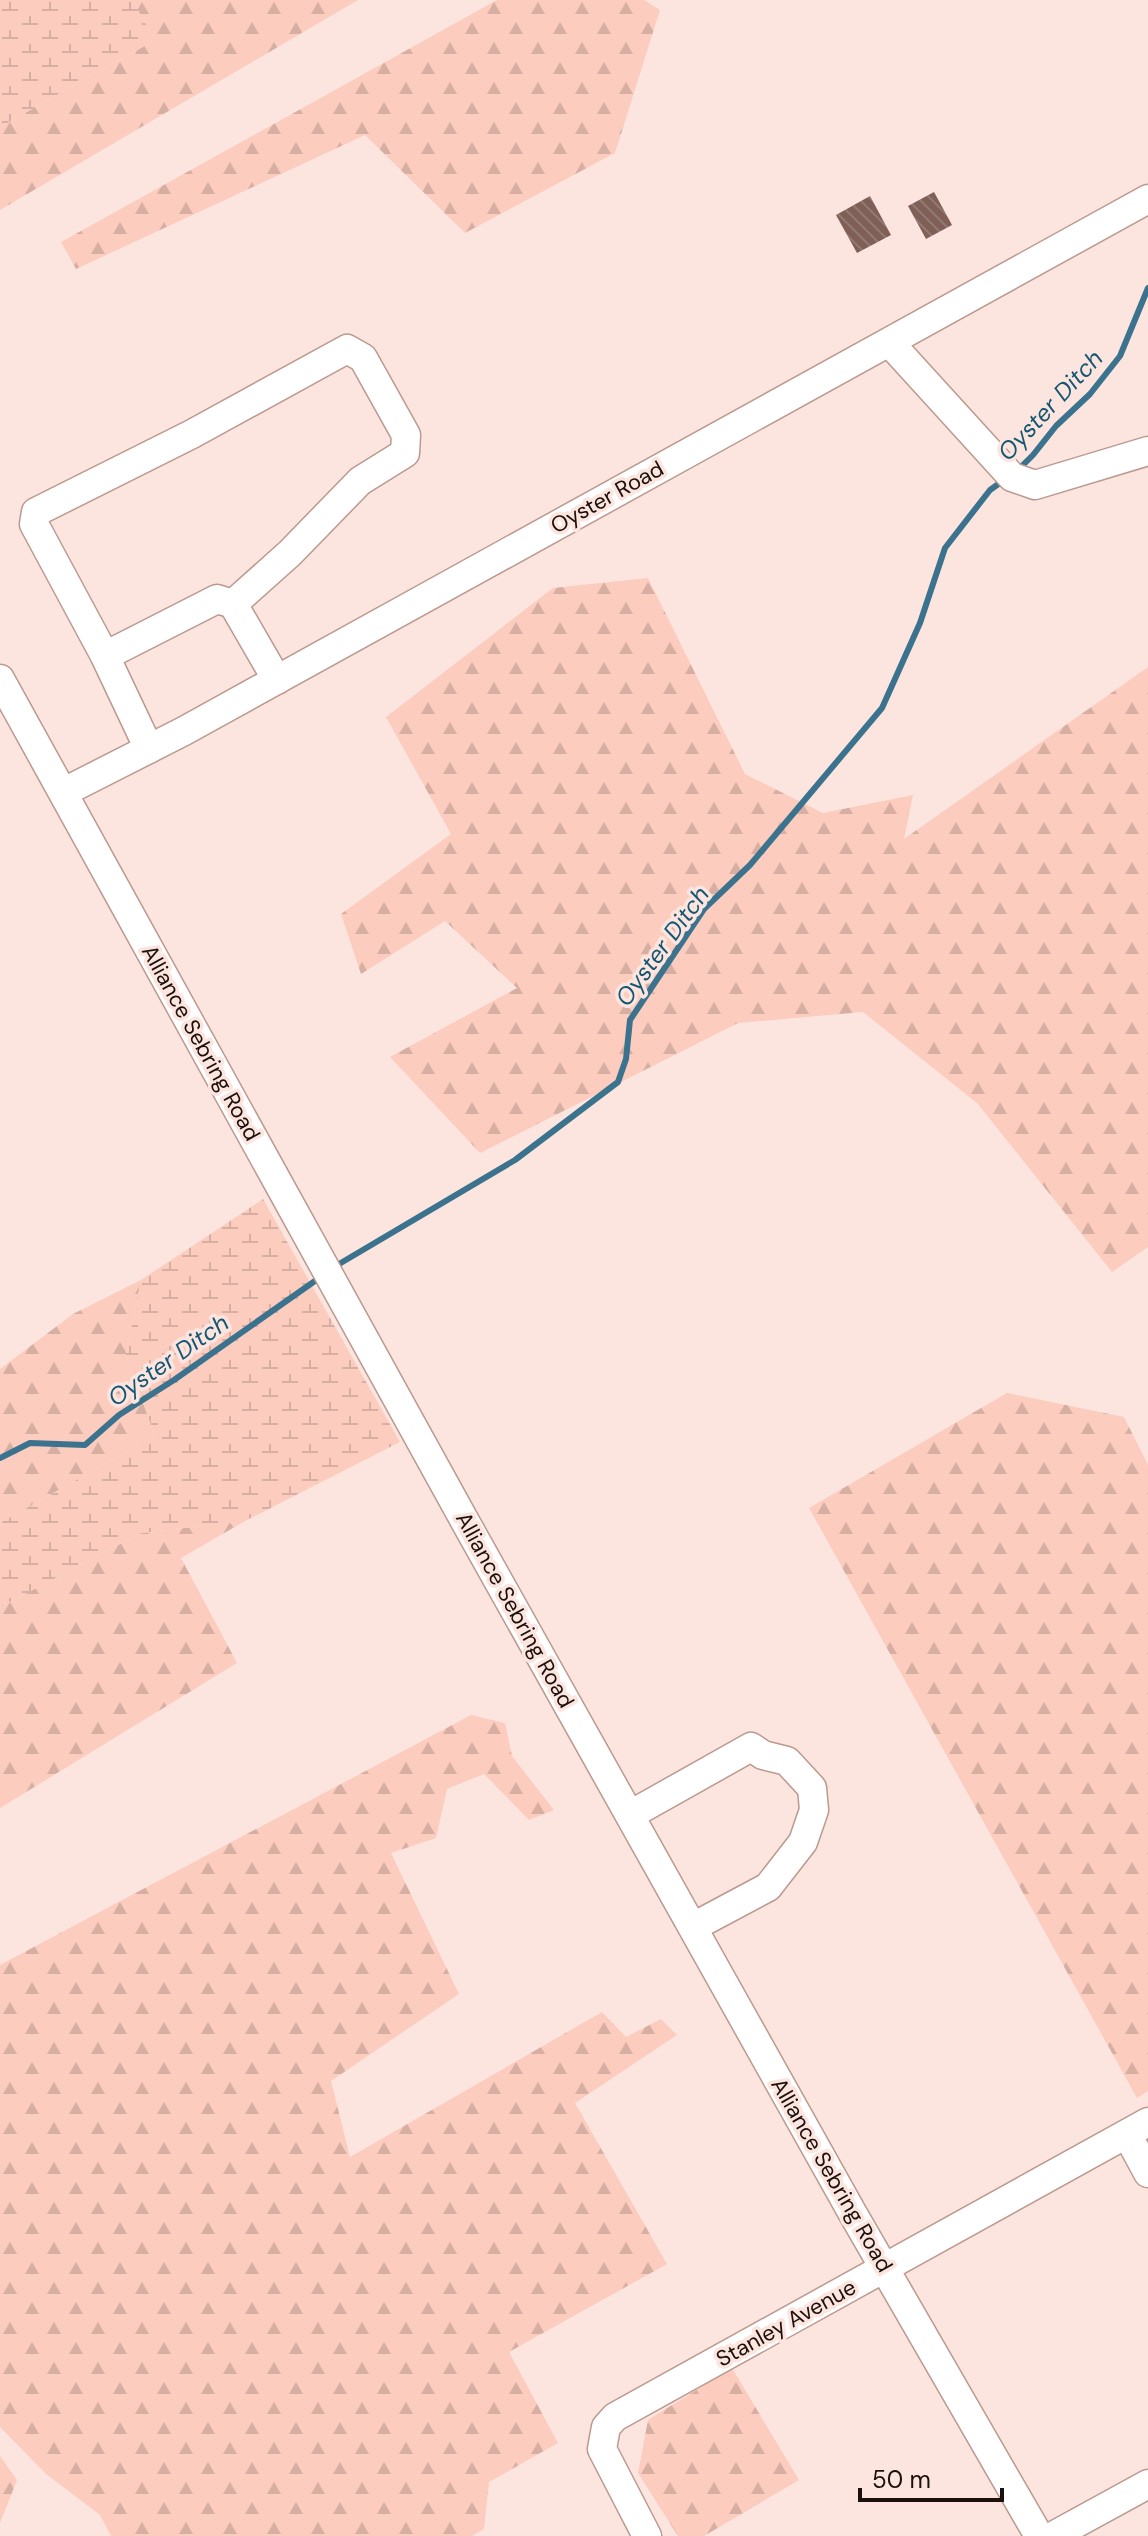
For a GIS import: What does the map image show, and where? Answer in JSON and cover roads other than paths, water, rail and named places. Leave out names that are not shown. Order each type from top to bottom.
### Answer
[{"type":"street","name":"Oyster Road","points":[[64,792],[277,680],[1148,199]]},
{"type":"street","points":[[889,342],[1007,471],[1035,485],[1148,451]]},
{"type":"street","points":[[149,749],[105,656],[34,524],[36,512],[192,434],[347,349],[363,358],[406,435],[405,453],[360,481],[290,553],[233,604]]},
{"type":"street","points":[[105,656],[217,599],[233,604],[277,680]]},
{"type":"street","name":"Alliance Sebring Road","points":[[0,679],[630,1815],[884,2268],[1039,2536]]},
{"type":"street","points":[[630,1815],[751,1747],[763,1755],[787,1761],[812,1788],[814,1810],[803,1842],[768,1887],[693,1927]]},
{"type":"street","points":[[1138,2128],[1148,2173]]},
{"type":"street","name":"Stanley Avenue","points":[[647,2536],[606,2463],[602,2449],[606,2427],[615,2417],[1138,2128]]},
{"type":"street","points":[[1053,2536],[1148,2484]]},
{"type":"waterway","name":"Oyster Ditch","points":[[1017,471],[1056,426],[1090,394],[1120,356],[1148,288]]},
{"type":"waterway","name":"Oyster Ditch","points":[[334,1267],[515,1160],[618,1082],[626,1059],[630,1020],[704,909],[750,865],[882,708],[920,623],[945,548],[990,490],[1004,480]]},
{"type":"waterway","name":"Oyster Ditch","points":[[0,1458],[30,1443],[85,1445],[119,1415],[322,1276]]}]
